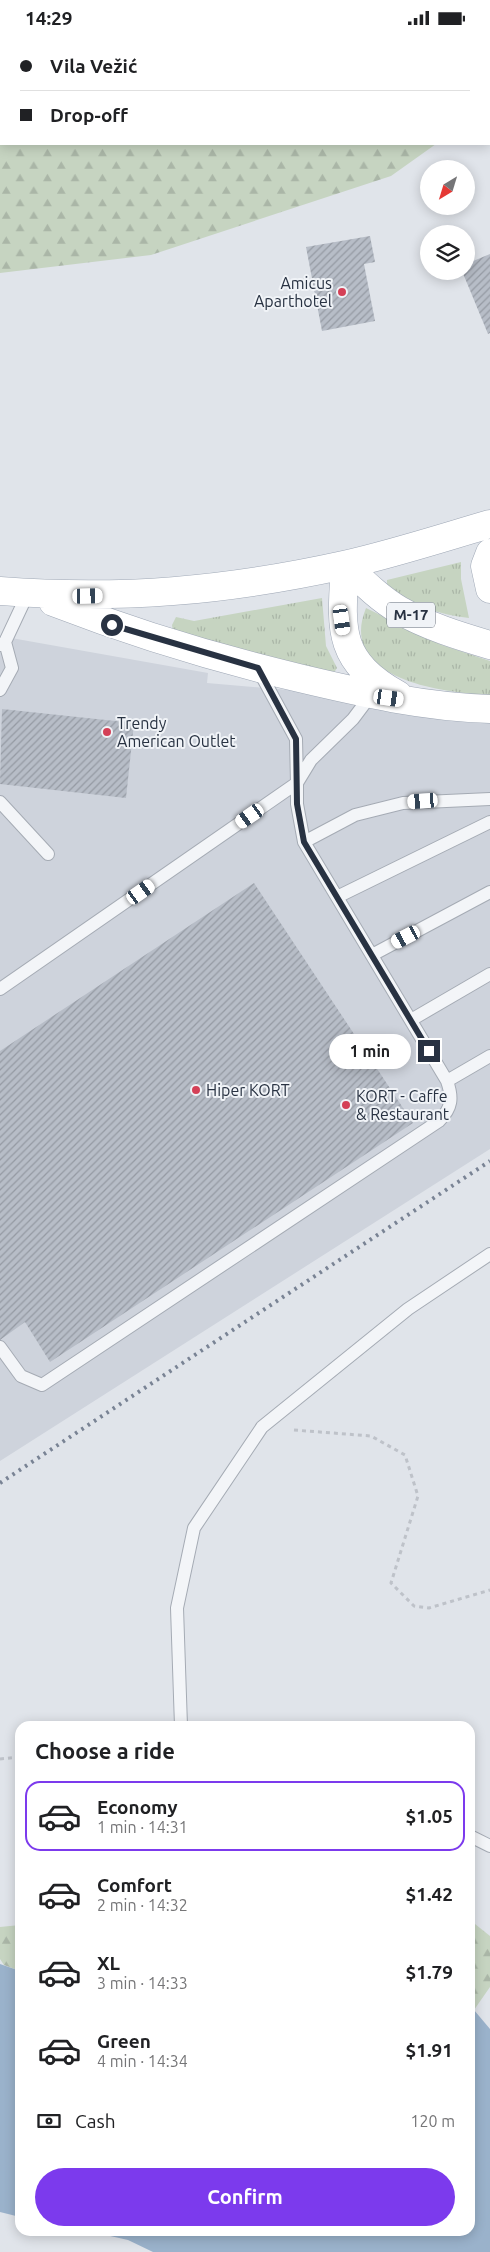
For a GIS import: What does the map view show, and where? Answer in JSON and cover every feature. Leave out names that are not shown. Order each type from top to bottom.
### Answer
[{"type":"main road","points":[[0,591],[88,596],[210,590],[344,565],[490,524]]},
{"type":"main road","points":[[490,553],[485,565],[490,589]]},
{"type":"main road","points":[[344,565],[342,620],[345,639],[352,656],[361,670],[377,684],[408,701]]},
{"type":"main road","name":"M-17","points":[[344,565],[374,592],[400,610],[457,636],[490,645]]},
{"type":"main road","points":[[28,593],[112,625],[258,668],[371,695],[408,701],[490,709]]},
{"type":"lane","points":[[0,690],[12,668],[2,643],[28,593]]},
{"type":"lane","points":[[0,1347],[21,1376],[42,1385],[439,1121],[449,1111],[452,1095],[448,1081],[304,842],[297,804],[296,739],[258,668]]},
{"type":"lane","points":[[0,989],[297,783],[310,760],[352,719],[371,695]]},
{"type":"lane","points":[[304,842],[355,815],[403,803],[490,799]]},
{"type":"lane","points":[[0,802],[48,854]]},
{"type":"lane","points":[[337,897],[490,822]]},
{"type":"lane","points":[[372,955],[490,892]]},
{"type":"lane","points":[[411,1020],[490,974]]},
{"type":"lane","points":[[448,1081],[490,1056]]},
{"type":"lane","points":[[181,1721],[177,1609],[194,1528],[262,1427],[408,1309],[490,1254]]},
{"type":"lane","points":[[475,1838],[490,1846]]},
{"type":"path","points":[[262,1427],[371,1436],[404,1455],[418,1496],[391,1583],[414,1606],[429,1608],[490,1590]]},
{"type":"path","points":[[0,1759],[15,1758]]},
{"type":"shaded area","points":[[0,636],[208,673],[207,683],[325,693],[490,721],[490,1149],[0,1461]]},
{"type":"green space","points":[[0,145],[435,145],[391,176],[151,255],[0,273]]},
{"type":"green space","points":[[461,562],[461,579],[469,618],[427,609],[387,591],[387,580]]},
{"type":"green space","points":[[322,598],[326,646],[337,668],[333,674],[173,633],[172,625],[176,617],[194,621]]},
{"type":"green space","points":[[366,608],[442,645],[490,661],[490,695],[446,691],[422,685],[399,677],[380,666],[366,651],[361,632]]},
{"type":"green space","points":[[475,1924],[490,1936],[490,1987],[475,2009]]},
{"type":"green space","points":[[15,1926],[15,1969],[4,1965],[0,1959],[0,1927]]},
{"type":"water","points":[[0,1964],[15,1969],[15,2216],[0,2212]]},
{"type":"water","points":[[475,2011],[490,2029],[490,2252],[153,2252],[128,2240],[110,2236],[475,2236]]},
{"type":"building","name":"Amicus Aparthotel","points":[[370,236],[375,262],[364,264],[375,321],[322,331],[306,247]]},
{"type":"building","points":[[490,254],[490,333],[488,334],[466,280],[475,280],[475,260]]},
{"type":"building","points":[[2,709],[134,723],[126,798],[0,784]]},
{"type":"building","name":"Hiper KORT","points":[[254,883],[413,1123],[50,1362],[25,1322],[0,1340],[0,1051]]},
{"type":"railway","points":[[0,1483],[490,1161]]},
{"type":"place","name":"Amicus Aparthotel","points":[[342,292]]},
{"type":"place","name":"Trendy American Outlet","points":[[107,732]]},
{"type":"place","name":"Hiper KORT","points":[[196,1090]]},
{"type":"place","name":"KORT - Caffe & Restaurant","points":[[346,1105]]},
{"type":"route","points":[[112,625],[258,668],[296,739],[297,804],[304,842],[429,1051]]}]
